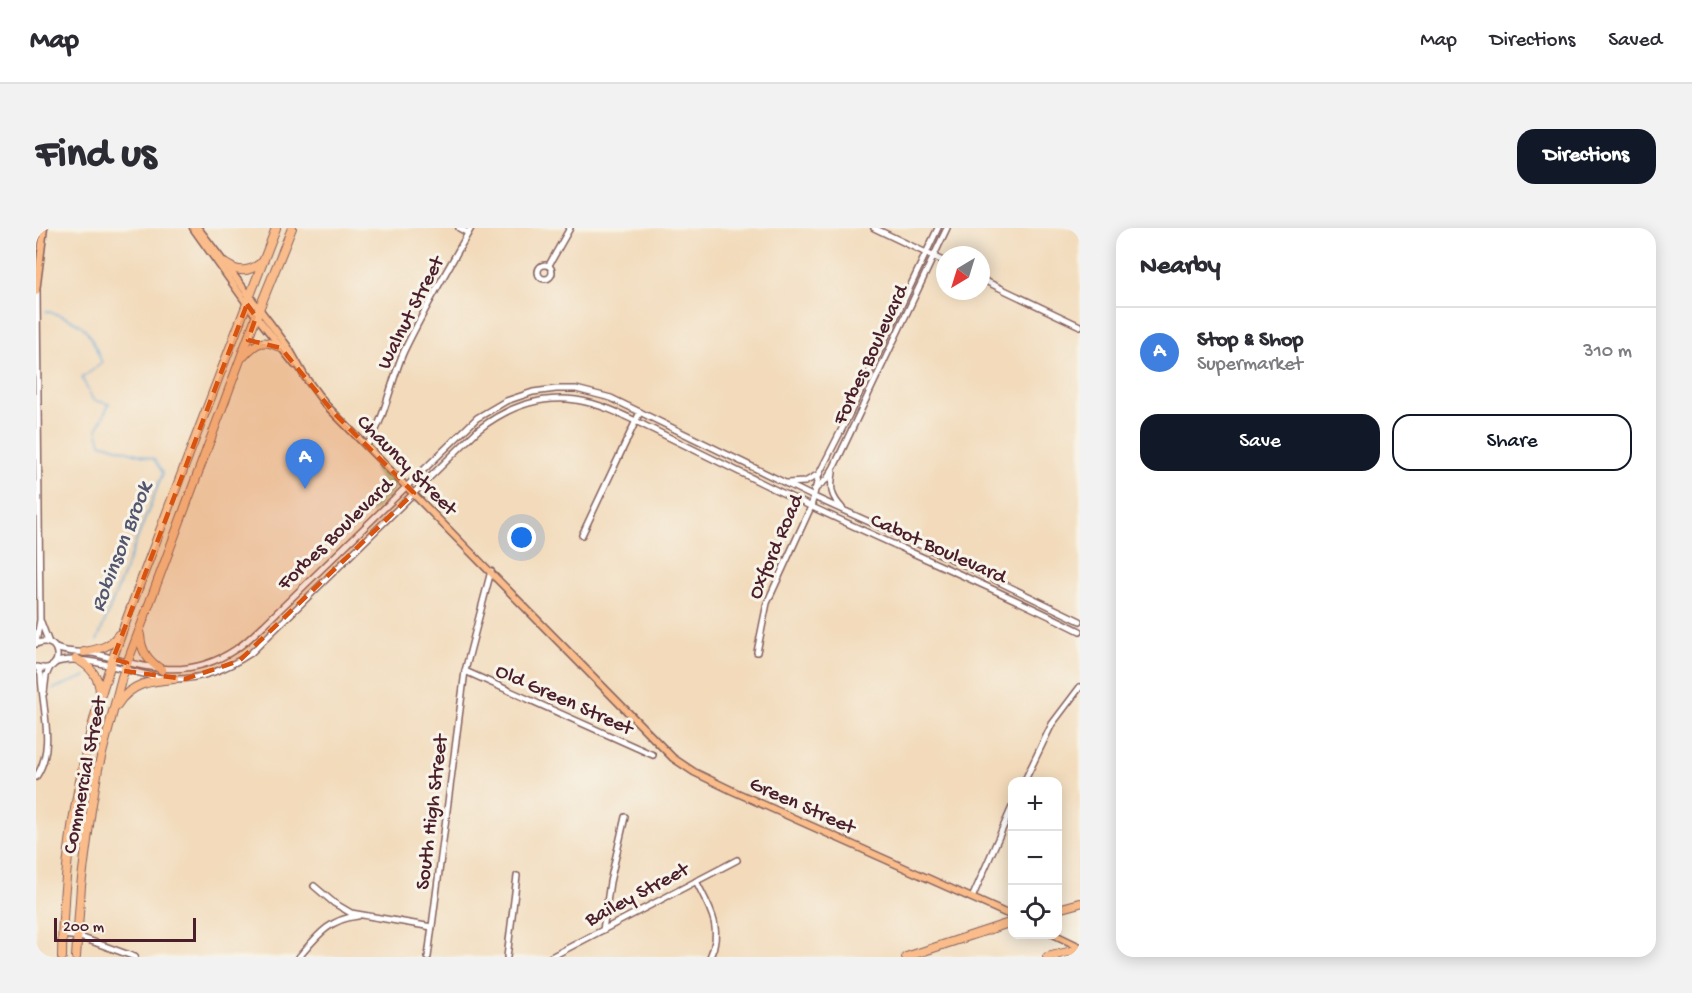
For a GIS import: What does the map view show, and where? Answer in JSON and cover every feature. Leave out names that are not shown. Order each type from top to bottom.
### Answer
[{"type":"highway","name":"Commercial Street","points":[[63,957],[72,830],[81,778],[100,699],[133,601],[276,228]]},
{"type":"highway","name":"Commercial Street","points":[[76,957],[81,886],[98,769],[126,667],[256,317],[292,228]]},
{"type":"highway","points":[[226,264],[241,271],[251,270],[262,262]]},
{"type":"highway","points":[[241,359],[257,342],[268,342],[280,348]]},
{"type":"highway","points":[[141,625],[139,636],[144,653],[162,670]]},
{"type":"highway","points":[[84,652],[110,645],[123,630]]},
{"type":"highway","points":[[76,659],[89,667],[96,676],[100,687],[100,699]]},
{"type":"highway","points":[[114,709],[133,687],[143,683],[174,679]]},
{"type":"highway","points":[[1062,908],[1080,903]]},
{"type":"highway","points":[[906,957],[1008,923]]},
{"type":"highway","points":[[1047,957],[1080,948]]},
{"type":"main road","points":[[37,292],[44,228]]},
{"type":"main road","name":"Chauncy Street","points":[[193,228],[248,300],[260,308],[288,347],[305,377]]},
{"type":"main road","name":"Chauncy Street","points":[[198,228],[226,264],[256,317],[325,404],[603,688]]},
{"type":"main road","name":"Green Street","points":[[603,688],[666,752],[691,770],[1008,914]]},
{"type":"main road","points":[[1062,939],[1080,948]]},
{"type":"street","points":[[459,228],[470,230]]},
{"type":"street","points":[[549,265],[570,228]]},
{"type":"street","points":[[874,228],[936,258]]},
{"type":"street","name":"Forbes Boulevard","points":[[815,490],[819,474],[938,228]]},
{"type":"street","name":"Forbes Boulevard","points":[[56,648],[66,652],[84,652],[146,676],[174,679],[199,677],[218,671],[251,653],[478,430],[496,417],[526,404],[546,400],[575,400],[601,406],[783,493],[805,493],[815,490],[827,479],[834,467],[946,228]]},
{"type":"street","name":"Walnut Street","points":[[366,446],[374,436],[405,349],[470,230]]},
{"type":"street","points":[[990,283],[1080,326]]},
{"type":"street","points":[[37,292],[40,620],[36,643],[50,642]]},
{"type":"street","name":"Forbes Boulevard","points":[[126,667],[179,669],[200,665],[229,654],[238,648],[477,418],[494,406],[519,395],[556,389],[576,389],[611,398],[784,483]]},
{"type":"street","points":[[582,535],[640,412]]},
{"type":"street","points":[[834,467],[831,490],[835,501],[845,512]]},
{"type":"street","points":[[784,483],[805,482],[819,474]]},
{"type":"street","name":"Cabot Boulevard","points":[[784,483],[958,562],[1080,621]]},
{"type":"street","name":"Oxford Road","points":[[757,652],[767,602],[812,507],[815,490]]},
{"type":"street","name":"Cabot Boulevard","points":[[783,493],[1080,631]]},
{"type":"street","points":[[465,671],[491,572]]},
{"type":"street","points":[[40,620],[50,642],[56,648],[57,657],[46,675],[43,697]]},
{"type":"street","name":"Forbes Boulevard","points":[[37,667],[76,659],[112,663]]},
{"type":"street","points":[[36,777],[44,762],[47,749],[43,697],[37,667]]},
{"type":"street","name":"Old Green Street","points":[[465,671],[653,754]]},
{"type":"street","name":"South High Street","points":[[428,957],[465,671]]},
{"type":"street","points":[[1026,777],[1052,724],[1080,687]]},
{"type":"street","points":[[972,898],[1008,816]]},
{"type":"street","points":[[603,930],[610,882],[625,817]]},
{"type":"street","name":"Bailey Street","points":[[551,957],[737,860]]},
{"type":"street","points":[[507,957],[517,876]]},
{"type":"street","points":[[696,880],[716,926],[716,945],[710,957]]},
{"type":"street","points":[[314,886],[343,908],[360,916]]},
{"type":"street","points":[[299,957],[323,930],[345,917],[360,916],[398,920],[432,927]]},
{"type":"street","points":[[63,935],[78,937],[135,957]]},
{"type":"highlighted area","points":[[247,304],[256,317],[248,340],[281,348],[334,413],[414,493],[239,661],[185,679],[124,671],[127,663],[113,659]]},
{"type":"green space","points":[[377,465],[397,485],[372,513],[363,511],[386,486],[375,470]]},
{"type":"waterway","name":"Robinson Brook","points":[[46,311],[83,327],[97,350],[102,363],[82,378],[93,400],[109,404],[97,430],[101,443],[154,459],[163,473],[97,641]]},
{"type":"waterway","name":"Robinson Brook","points":[[53,689],[86,676]]},
{"type":"place","name":"Stop & Shop","points":[[305,489]]}]
